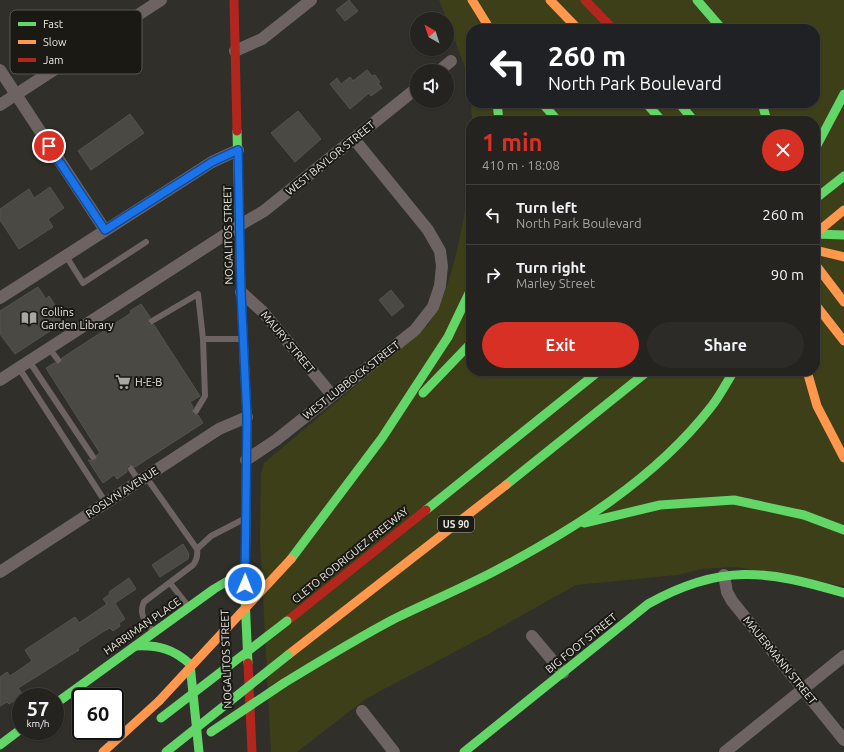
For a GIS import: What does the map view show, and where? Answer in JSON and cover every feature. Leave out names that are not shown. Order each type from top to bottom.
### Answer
[{"type":"main road","name":"NOGALITOS STREET","points":[[234,0],[241,292],[247,417],[245,598],[252,752]]},
{"type":"main road","points":[[471,0],[478,24]]},
{"type":"main road","points":[[471,0],[487,24]]},
{"type":"main road","points":[[550,0],[573,24]]},
{"type":"main road","points":[[585,0],[608,24]]},
{"type":"main road","points":[[697,0],[718,24]]},
{"type":"main road","points":[[820,138],[844,94]]},
{"type":"main road","points":[[546,108],[554,116]]},
{"type":"main road","points":[[650,108],[658,116]]},
{"type":"main road","points":[[683,108],[690,116]]},
{"type":"main road","points":[[820,195],[844,176]]},
{"type":"main road","points":[[820,230],[844,210]]},
{"type":"main road","points":[[820,234],[844,235]]},
{"type":"main road","points":[[820,251],[844,257]]},
{"type":"main road","points":[[820,271],[844,302]]},
{"type":"main road","points":[[103,752],[159,701],[291,559],[382,438],[448,337],[466,299]]},
{"type":"main road","points":[[820,310],[844,341]]},
{"type":"main road","points":[[382,438],[466,348]]},
{"type":"main road","name":"CLETO RODRIGUEZ FREEWAY","points":[[158,720],[287,621],[592,376]]},
{"type":"main road","name":"US 90","points":[[166,752],[288,655],[414,558],[642,376]]},
{"type":"main road","points":[[188,748],[284,683],[394,620],[456,591],[575,525],[644,475],[687,436],[724,390],[731,376]]},
{"type":"main road","points":[[808,376],[817,406],[844,458]]},
{"type":"main road","points":[[575,525],[660,505],[734,500],[804,515],[844,530]]},
{"type":"main road","name":"NOGALITOS STREET","points":[[236,551],[238,539],[246,518]]},
{"type":"main road","name":"NOGALITOS STREET","points":[[235,563],[240,662],[239,722]]},
{"type":"main road","name":"HARRIMAN PLACE","points":[[64,697],[189,607],[246,570]]},
{"type":"main road","name":"BIG FOOT STREET","points":[[464,752],[563,674],[625,622],[666,592],[689,582],[724,575],[777,576],[815,584],[844,593]]},
{"type":"main road","points":[[132,647],[155,644],[172,649],[190,664],[199,752]]},
{"type":"main road","points":[[112,752],[136,735]]},
{"type":"main road","points":[[0,745],[12,736]]},
{"type":"street","points":[[142,12],[160,0]]},
{"type":"street","points":[[235,51],[262,39],[311,0]]},
{"type":"street","points":[[0,70],[105,230]]},
{"type":"street","points":[[0,105],[47,74]]},
{"type":"street","name":"WEST BAYLOR STREET","points":[[0,380],[264,211],[410,94]]},
{"type":"street","name":"WEST LUBBOCK STREET","points":[[246,460],[276,440],[415,330],[433,307],[440,286],[442,266],[440,251],[428,230],[354,139]]},
{"type":"street","points":[[0,298],[212,162],[238,150]]},
{"type":"street","name":"MAURY STREET","points":[[241,292],[263,312],[332,395]]},
{"type":"street","name":"ROSLYN AVENUE","points":[[0,572],[219,429],[247,417]]},
{"type":"street","name":"MAUERMANN STREET","points":[[724,575],[727,592],[732,601],[844,740]]},
{"type":"street","points":[[532,636],[563,674]]},
{"type":"street","points":[[725,752],[844,656]]},
{"type":"street","points":[[362,711],[394,752]]},
{"type":"lane","points":[[66,256],[84,283],[146,242]]},
{"type":"lane","points":[[152,321],[198,294],[203,339],[204,396],[196,411]]},
{"type":"lane","points":[[203,339],[243,340]]},
{"type":"lane","points":[[49,348],[58,360]]},
{"type":"lane","points":[[24,364],[92,457]]},
{"type":"lane","points":[[24,364],[106,503]]},
{"type":"lane","points":[[132,469],[143,479],[197,549],[197,560],[148,598],[141,608],[141,614],[155,633]]},
{"type":"lane","points":[[197,549],[211,536],[246,518]]},
{"type":"lane","points":[[170,582],[189,607]]},
{"type":"green space","points":[[439,0],[844,0],[844,586],[735,567],[702,569],[677,575],[576,585],[485,636],[367,698],[297,752],[271,752],[260,540],[261,473],[264,463],[428,325],[437,310],[451,274],[466,204],[466,376],[820,376],[820,116],[472,116],[471,108],[820,108],[820,24],[466,24],[466,70],[454,39],[454,12],[444,12]]},
{"type":"building","points":[[349,0],[358,11],[345,21],[336,10]]},
{"type":"building","points":[[367,70],[372,76],[375,75],[382,88],[371,96],[369,93],[350,109],[330,84],[337,78],[341,84],[350,77],[353,81]]},
{"type":"building","points":[[298,111],[321,139],[295,162],[271,133]]},
{"type":"building","points":[[130,114],[144,133],[91,170],[78,151]]},
{"type":"building","points":[[50,187],[64,208],[48,219],[53,227],[19,249],[0,220],[0,209],[29,189],[34,198]]},
{"type":"building","name":"Collins Garden Library","points":[[38,287],[46,299],[49,296],[58,310],[55,312],[62,323],[15,354],[0,334],[0,311]]},
{"type":"building","points":[[391,290],[404,306],[392,316],[379,300]]},
{"type":"building","name":"H-E-B","points":[[141,304],[150,317],[148,324],[154,325],[200,396],[190,402],[193,407],[192,414],[198,415],[203,423],[135,467],[129,465],[127,467],[127,472],[117,479],[114,475],[103,483],[88,460],[95,461],[97,455],[100,453],[46,368],[54,363],[60,364],[62,358],[131,313],[130,311]]},
{"type":"building","points":[[183,544],[189,554],[188,559],[160,577],[152,565]]},
{"type":"building","points":[[129,578],[136,589],[115,603],[125,619],[119,623],[120,626],[113,631],[110,628],[104,631],[78,648],[79,650],[18,688],[12,688],[12,702],[9,704],[7,702],[0,706],[0,677],[7,672],[10,676],[32,661],[25,650],[75,617],[79,623],[107,604],[103,599],[110,594],[109,592]]},
{"type":"traffic: fast","points":[[697,0],[718,24]]},
{"type":"traffic: fast","points":[[820,140],[844,94]]},
{"type":"traffic: fast","points":[[498,108],[498,116]]},
{"type":"traffic: fast","points":[[546,108],[554,116]]},
{"type":"traffic: fast","points":[[650,108],[658,116]]},
{"type":"traffic: fast","points":[[683,108],[690,116]]},
{"type":"traffic: fast","points":[[763,108],[766,116]]},
{"type":"traffic: fast","points":[[237,131],[241,292],[247,417],[245,598],[248,663]]},
{"type":"traffic: fast","points":[[820,195],[844,176]]},
{"type":"traffic: fast","points":[[820,234],[844,235]]},
{"type":"traffic: fast","points":[[291,559],[382,438],[448,337],[466,299]]},
{"type":"traffic: fast","points":[[423,393],[466,348]]},
{"type":"traffic: fast","points":[[426,510],[593,376]]},
{"type":"traffic: fast","points":[[506,485],[642,376]]},
{"type":"traffic: fast","points":[[284,683],[352,642],[394,619],[481,578],[523,556],[553,539],[611,501],[639,480],[689,433],[714,403],[731,376]]},
{"type":"traffic: fast","points":[[584,523],[660,505],[734,500],[804,515],[844,530]]},
{"type":"traffic: fast","points":[[64,697],[214,589],[246,570]]},
{"type":"traffic: fast","points":[[464,752],[648,604],[674,591],[698,582],[722,576],[744,574],[791,579],[844,593]]},
{"type":"traffic: fast","points":[[161,718],[287,621]]},
{"type":"traffic: fast","points":[[136,646],[152,646],[172,651],[190,664],[199,752]]},
{"type":"traffic: fast","points":[[166,752],[288,655]]},
{"type":"traffic: fast","points":[[211,732],[284,683]]},
{"type":"traffic: fast","points":[[0,745],[12,736]]},
{"type":"traffic: slow","points":[[472,0],[487,24]]},
{"type":"traffic: slow","points":[[550,0],[573,24]]},
{"type":"traffic: slow","points":[[820,230],[844,210]]},
{"type":"traffic: slow","points":[[820,251],[844,257]]},
{"type":"traffic: slow","points":[[820,271],[844,302]]},
{"type":"traffic: slow","points":[[820,310],[844,341]]},
{"type":"traffic: slow","points":[[808,376],[817,406],[844,458]]},
{"type":"traffic: slow","points":[[288,655],[506,485]]},
{"type":"traffic: slow","points":[[159,701],[291,559]]},
{"type":"traffic: slow","points":[[103,752],[159,701]]},
{"type":"traffic: jam","points":[[234,0],[237,131]]},
{"type":"traffic: jam","points":[[585,0],[608,24]]},
{"type":"traffic: jam","points":[[287,621],[426,510]]},
{"type":"traffic: jam","points":[[248,663],[252,752]]},
{"type":"place","name":"Collins Garden Library","points":[[29,318]]},
{"type":"place","name":"H-E-B","points":[[123,382]]},
{"type":"route","points":[[49,146],[105,230],[212,162],[238,150],[241,292],[247,417],[245,584]]}]
